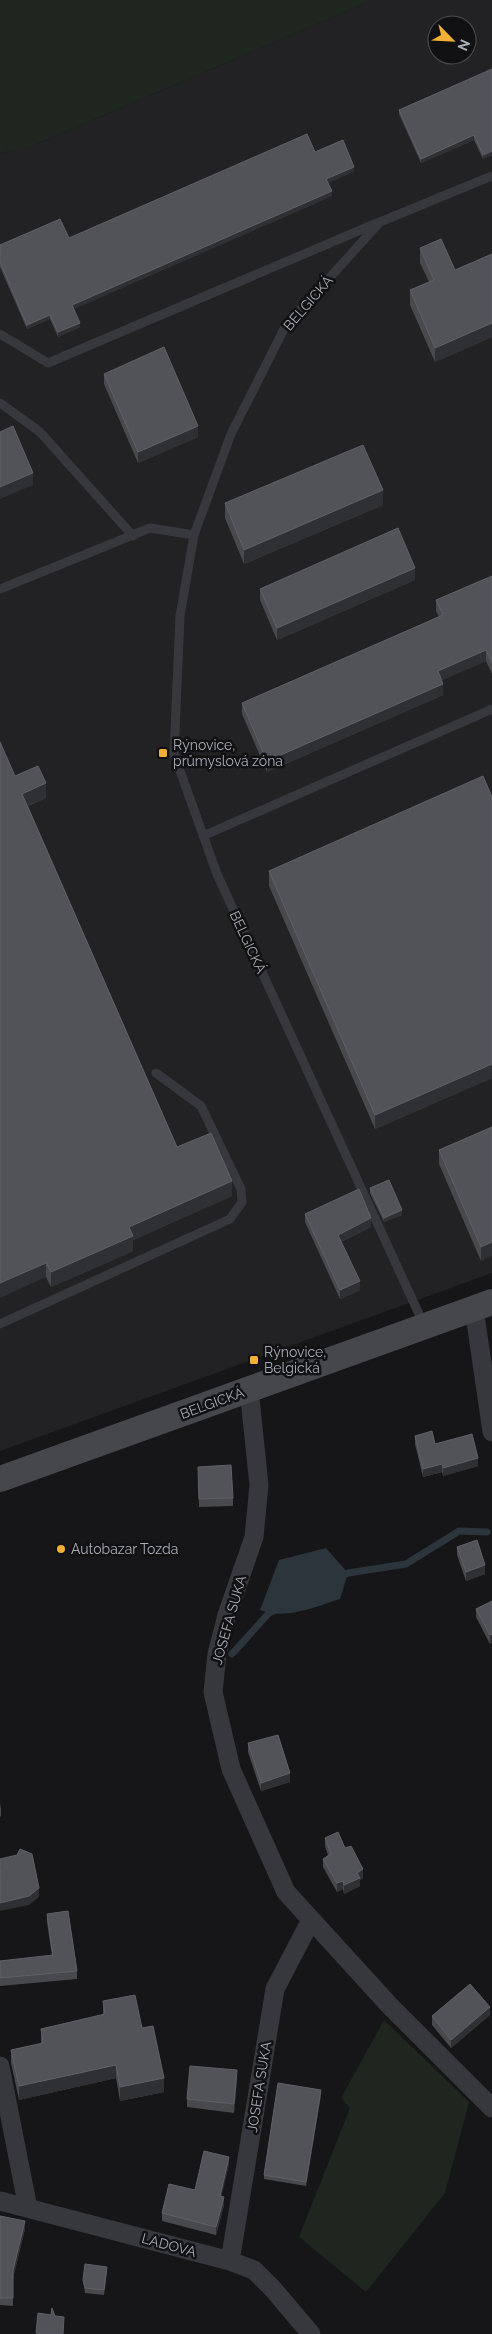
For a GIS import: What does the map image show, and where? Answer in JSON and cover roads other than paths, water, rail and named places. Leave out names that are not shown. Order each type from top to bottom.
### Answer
[{"type":"street","name":"BELGICKÁ","points":[[0,1479],[483,1305]]},
{"type":"street","points":[[483,1305],[492,1432]]},
{"type":"street","name":"JOSEFA SUKA","points":[[248,1390],[259,1485],[254,1537],[227,1615],[217,1654],[213,1692],[231,1769],[286,1892],[390,2006],[492,2108]]},
{"type":"street","name":"JOSEFA SUKA","points":[[230,2261],[275,1990],[311,1920]]},
{"type":"street","points":[[0,2066],[28,2208]]},
{"type":"street","name":"LADOVA","points":[[0,2201],[230,2261],[254,2270],[274,2289],[311,2334]]},
{"type":"lane","name":"BELGICKÁ","points":[[424,1326],[217,874],[174,754],[180,616],[194,535],[231,434],[285,327],[380,222],[492,176]]},
{"type":"lane","points":[[0,334],[48,363],[380,222]]},
{"type":"lane","points":[[0,403],[40,432],[132,536]]},
{"type":"lane","points":[[0,589],[150,528],[194,535]]},
{"type":"lane","points":[[203,836],[492,709]]},
{"type":"lane","points":[[0,1324],[230,1219],[242,1202],[241,1189],[201,1106],[156,1073]]},
{"type":"waterway","points":[[341,1577],[348,1573],[406,1564],[459,1531],[487,1532]]},
{"type":"waterway","points":[[232,1654],[269,1613],[277,1609]]},
{"type":"place","name":"Rýnovice, průmyslová zóna","points":[[163,753]]},
{"type":"place","name":"Rýnovice, Belgická","points":[[254,1360]]},
{"type":"place","name":"Autobazar Tozda","points":[[61,1549]]}]
